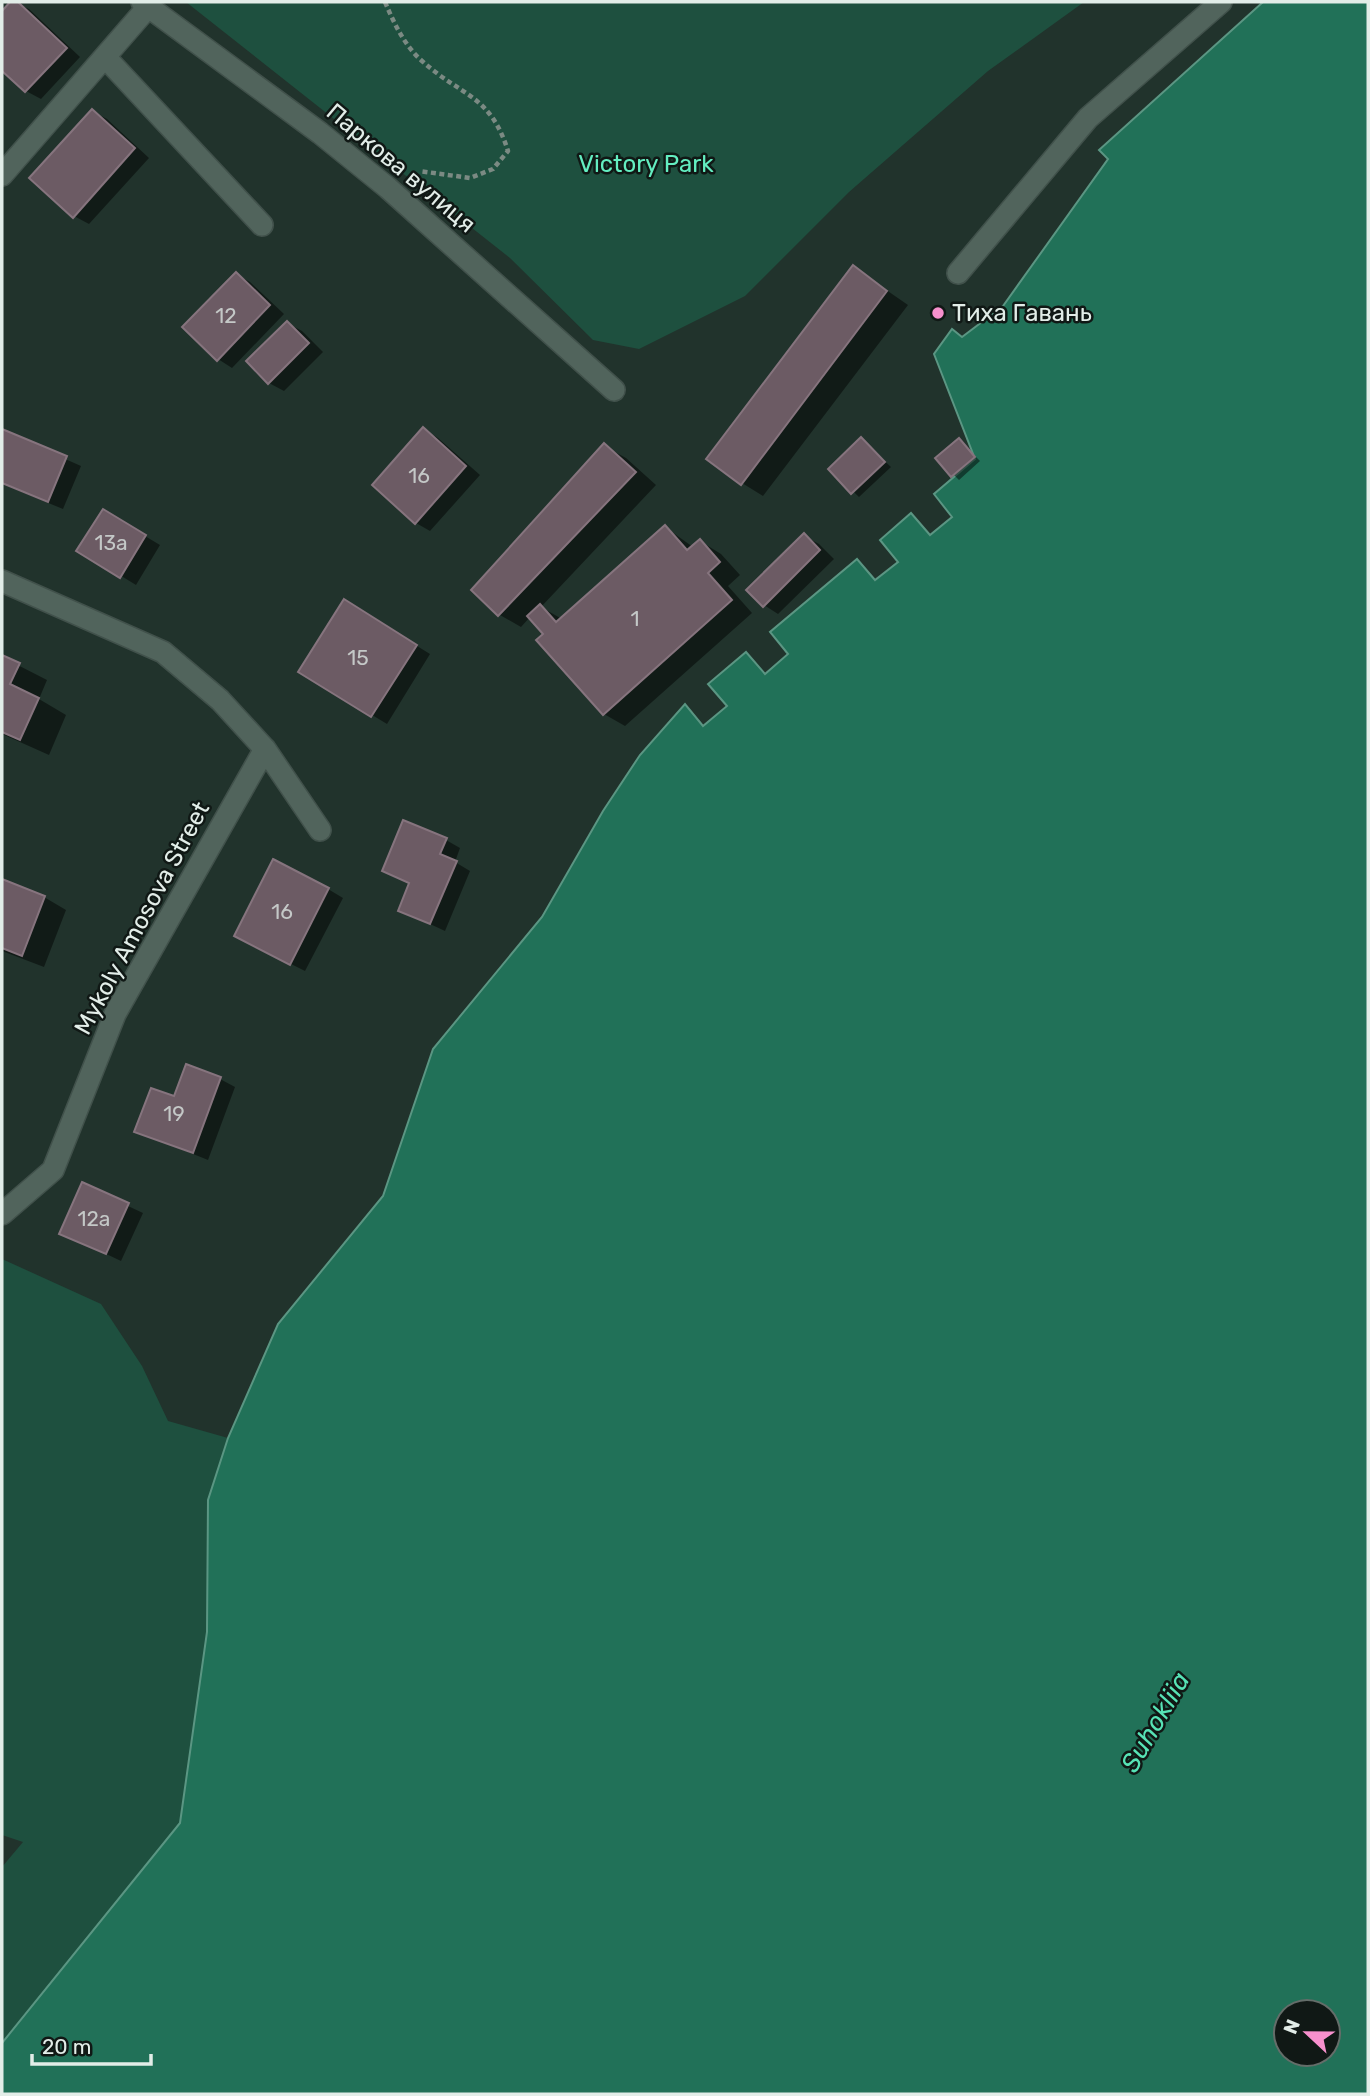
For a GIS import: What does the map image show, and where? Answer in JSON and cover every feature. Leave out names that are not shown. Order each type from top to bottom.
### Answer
[{"type":"street","points":[[958,273],[1088,118],[1221,2]]},
{"type":"street","points":[[2,175],[105,57],[145,5]]},
{"type":"street","name":"Паркова вулиця","points":[[145,5],[320,133],[388,188],[614,390]]},
{"type":"street","points":[[105,57],[262,225]]},
{"type":"street","points":[[2,581],[163,652],[220,700],[265,749],[320,830]]},
{"type":"street","name":"Mykoly Amosova Street","points":[[2,1214],[53,1170],[115,1014],[265,749]]},
{"type":"path","points":[[385,2],[396,27],[419,59],[448,82],[481,102],[500,125],[508,151],[493,169],[470,178],[426,174],[414,169]]},
{"type":"green space","name":"Victory Park","points":[[186,2],[1084,2],[988,71],[849,192],[745,296],[639,349],[593,340],[510,258]]},
{"type":"green space","points":[[2,1259],[101,1304],[142,1366],[168,1421],[228,1438],[208,1500],[207,1632],[180,1823],[2,2043],[2,1867],[23,1842],[2,1835]]},
{"type":"water","name":"Suhokliia","points":[[1263,2],[1368,2],[1368,2094],[2,2094],[2,2043],[180,1823],[207,1632],[208,1500],[228,1438],[278,1324],[383,1196],[433,1049],[542,917],[603,811],[640,755],[685,704],[703,726],[727,706],[708,684],[746,652],[765,674],[788,654],[770,632],[857,559],[875,580],[898,562],[880,540],[911,513],[930,535],[952,517],[934,494],[975,459],[934,354],[952,329],[962,337],[1003,306],[1108,159],[1099,150]]},
{"type":"building","points":[[10,2],[18,2],[67,48],[25,92],[2,71],[2,11]]},
{"type":"building","points":[[92,109],[135,148],[73,218],[29,178]]},
{"type":"building","points":[[853,265],[887,291],[741,485],[706,459]]},
{"type":"building","points":[[236,272],[270,305],[217,361],[182,327]]},
{"type":"building","points":[[287,321],[309,343],[268,384],[246,361]]},
{"type":"building","points":[[423,427],[466,466],[415,524],[372,485]]},
{"type":"building","points":[[2,429],[67,456],[48,502],[2,483]]},
{"type":"building","points":[[861,437],[885,462],[851,494],[828,469]]},
{"type":"building","points":[[959,438],[975,457],[951,477],[935,458]]},
{"type":"building","points":[[604,443],[636,472],[498,616],[471,590]]},
{"type":"building","points":[[103,509],[146,535],[120,578],[76,551]]},
{"type":"building","points":[[665,525],[687,550],[700,539],[720,562],[708,573],[732,600],[603,715],[536,640],[543,634],[527,616],[540,604],[556,622]]},
{"type":"building","points":[[804,533],[820,550],[763,607],[746,590]]},
{"type":"building","points":[[344,599],[417,645],[371,717],[298,672]]},
{"type":"building","points":[[2,655],[20,663],[10,684],[39,698],[20,740],[2,732]]},
{"type":"building","points":[[403,820],[447,838],[440,854],[457,861],[430,924],[398,911],[409,883],[382,871]]},
{"type":"building","points":[[273,859],[329,888],[290,965],[234,936]]},
{"type":"building","points":[[2,879],[45,896],[22,956],[2,948]]},
{"type":"building","points":[[186,1064],[221,1077],[193,1153],[134,1132],[151,1088],[174,1096]]},
{"type":"building","points":[[82,1182],[129,1203],[106,1254],[59,1234]]},
{"type":"place","name":"Тиха Гавань","points":[[938,313]]}]
